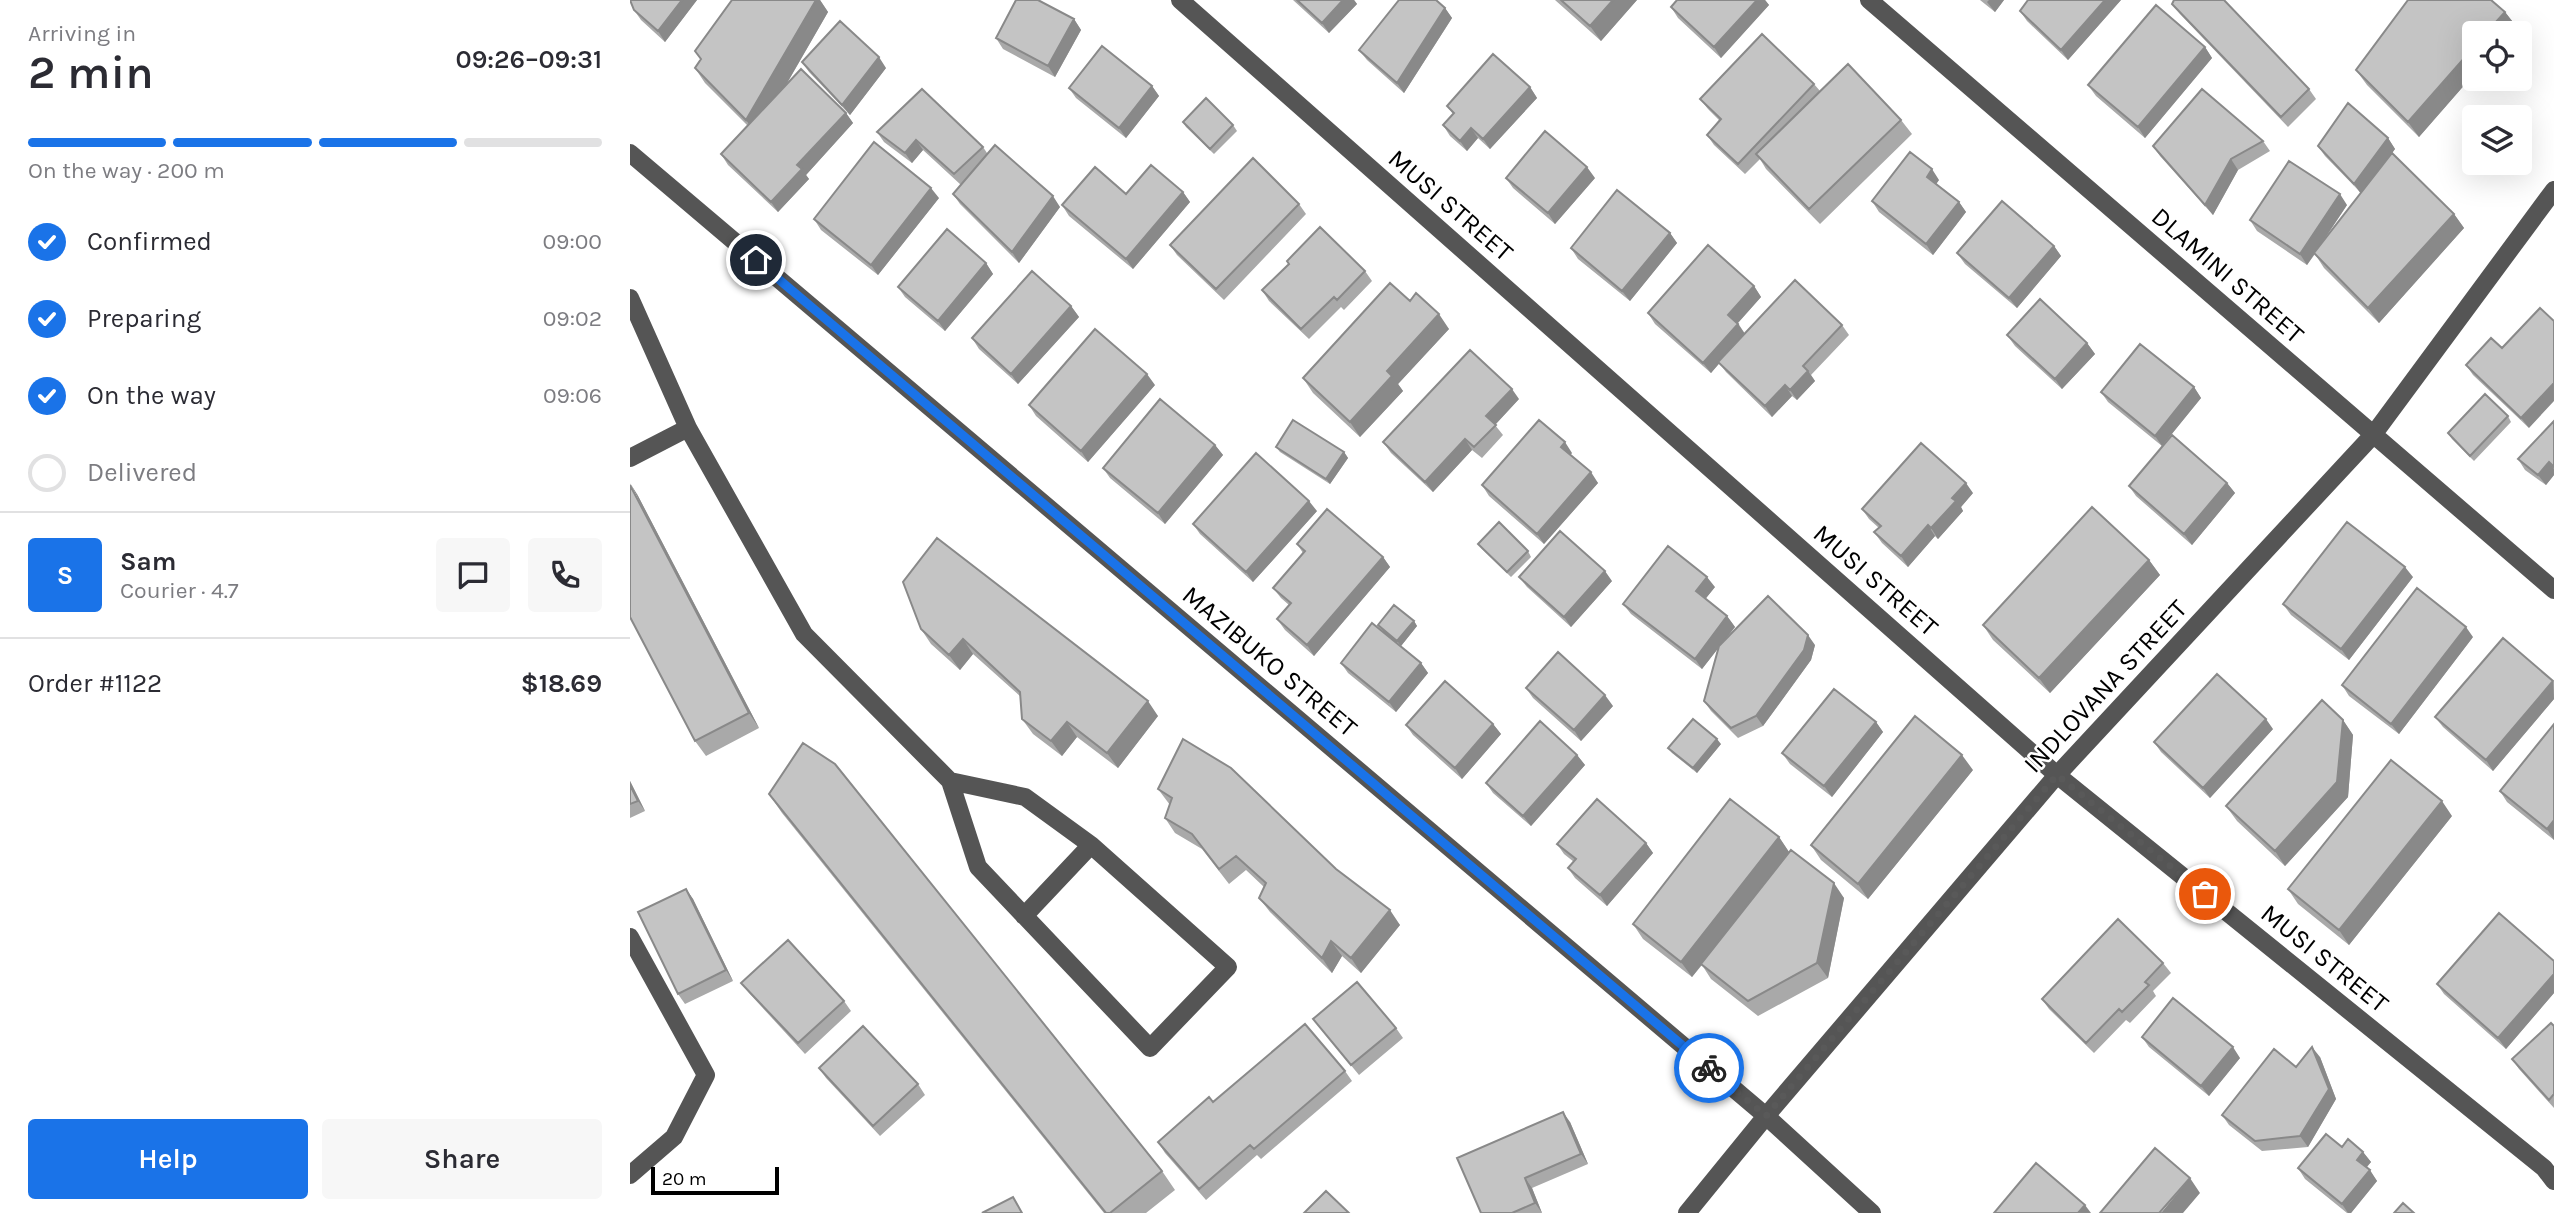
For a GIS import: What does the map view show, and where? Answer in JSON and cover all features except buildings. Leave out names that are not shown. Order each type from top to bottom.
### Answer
[{"type":"street","name":"MUSI STREET","points":[[1180,0],[2057,775],[2533,1159],[2554,1181]]},
{"type":"street","name":"DLAMINI STREET","points":[[1869,0],[2554,590]]},
{"type":"street","name":"MAZIBUKO STREET","points":[[630,153],[1766,1116],[1872,1213]]},
{"type":"street","name":"INDLOVANA STREET","points":[[1687,1213],[1766,1116],[2057,775],[2373,436],[2554,190]]},
{"type":"street","points":[[630,298],[688,428],[804,634],[950,781],[978,867],[1150,1048],[1228,967],[1091,845],[1025,797],[950,781]]},
{"type":"street","points":[[630,458],[688,428]]},
{"type":"street","points":[[1024,915],[1091,845]]},
{"type":"street","points":[[630,937],[706,1075],[674,1137],[630,1175]]},
{"type":"way so far","points":[[1709,1068],[1766,1116],[2057,775],[2205,894]]},
{"type":"route","points":[[756,260],[1709,1068]]}]
